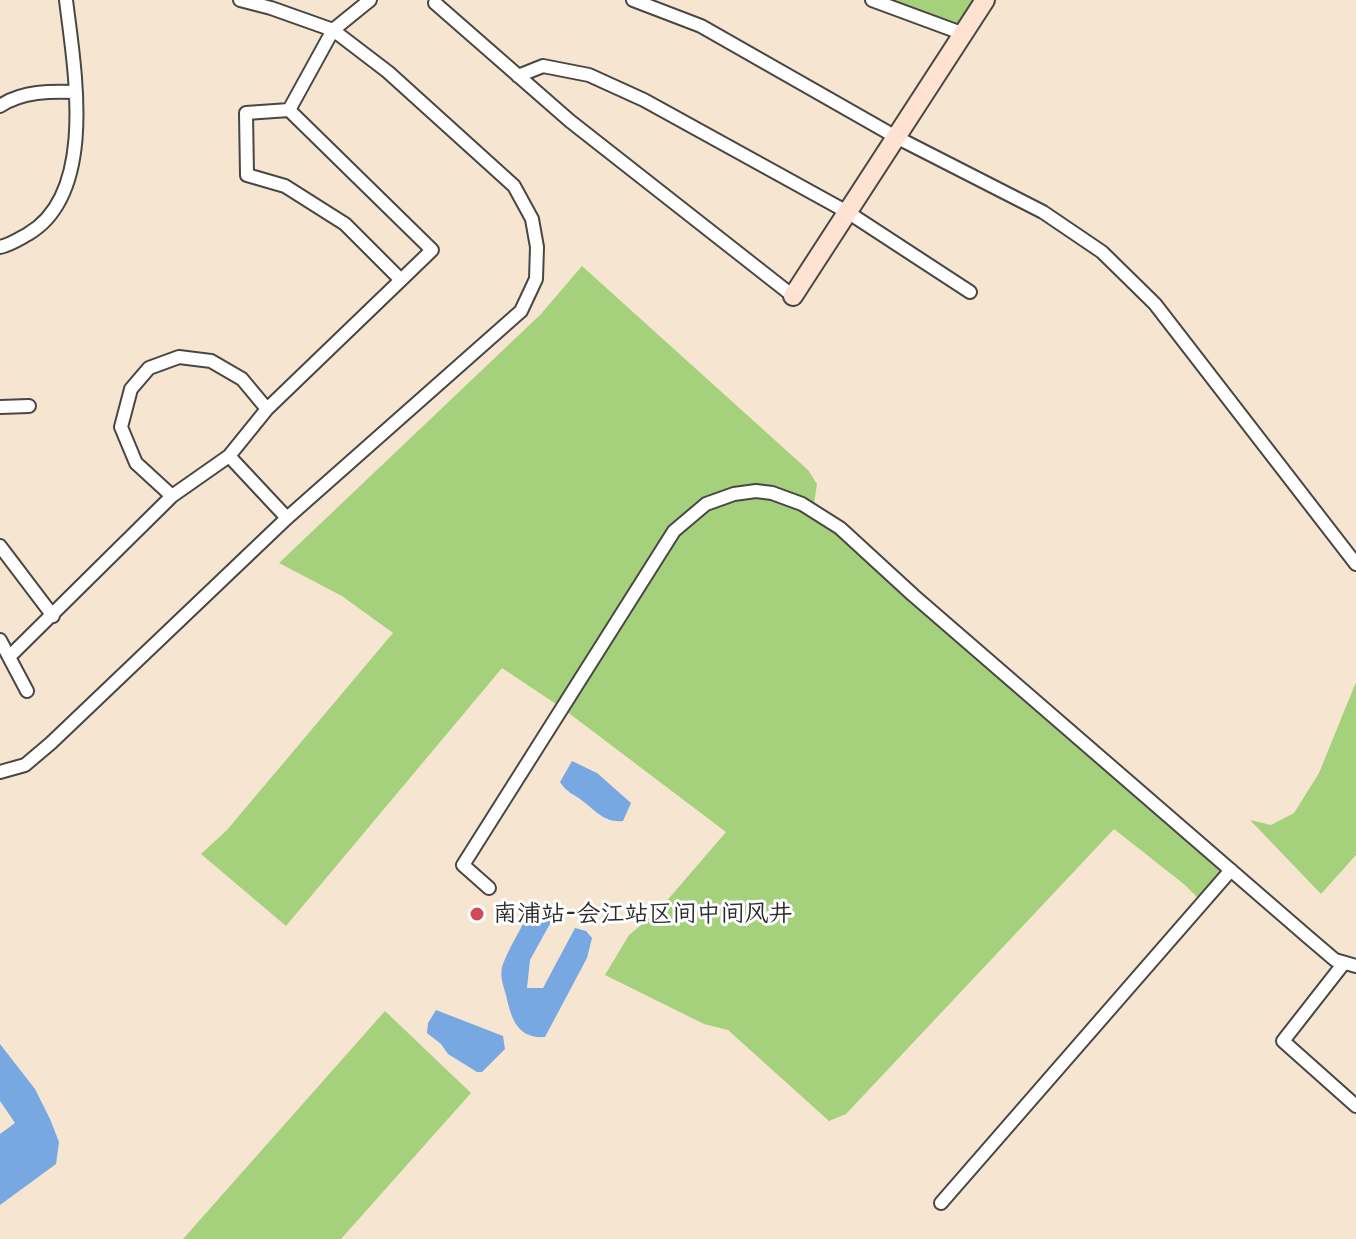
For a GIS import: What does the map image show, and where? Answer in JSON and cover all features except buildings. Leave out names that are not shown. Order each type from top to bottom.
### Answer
[{"type":"street","points":[[0,247],[39,227],[59,204],[74,157],[76,92],[66,0]]},
{"type":"street","points":[[0,772],[25,765],[51,743],[287,518],[521,311],[536,279],[537,247],[532,219],[514,186],[388,72],[333,30],[240,0]]},
{"type":"street","points":[[289,110],[333,30],[370,0]]},
{"type":"street","points":[[633,0],[701,26],[896,137],[1043,212],[1102,252],[1155,304],[1356,564]]},
{"type":"street","points":[[872,0],[964,34]]},
{"type":"street","points":[[435,3],[570,121],[793,296],[985,0]]},
{"type":"street","points":[[518,76],[543,66],[589,75],[644,100],[849,213],[970,292]]},
{"type":"street","points":[[0,106],[9,100],[47,91],[76,92]]},
{"type":"street","points":[[9,657],[172,496],[229,456],[267,409],[401,280],[432,250],[289,110],[246,113],[247,175],[285,186],[345,224],[401,280]]},
{"type":"street","points":[[172,496],[136,463],[121,427],[131,389],[149,368],[179,357],[211,361],[242,379],[267,409]]},
{"type":"street","points":[[0,407],[29,406]]},
{"type":"street","points":[[229,456],[287,518]]},
{"type":"street","points":[[489,888],[463,865],[674,531],[706,504],[734,494],[756,491],[772,493],[802,504],[840,528],[913,595],[1335,960],[1350,965],[1283,1041],[1356,1106]]},
{"type":"street","points":[[0,546],[53,616]]},
{"type":"street","points":[[0,640],[27,691]]},
{"type":"street","points":[[941,1203],[1231,870]]},
{"type":"green space","points":[[872,0],[985,0],[964,34]]},
{"type":"green space","points":[[582,266],[808,470],[817,484],[813,511],[1231,870],[1203,903],[1114,829],[846,1114],[829,1121],[728,1030],[704,1024],[605,975],[629,935],[658,911],[726,832],[562,708],[502,668],[286,926],[201,854],[227,830],[393,633],[342,596],[279,563],[541,314]]},
{"type":"green space","points":[[1356,682],[1356,855],[1321,894],[1250,820],[1271,825],[1294,813],[1319,773]]},
{"type":"green space","points":[[385,1011],[471,1093],[341,1239],[183,1239]]},
{"type":"water","points":[[572,761],[597,773],[631,803],[623,821],[602,816],[563,786],[560,782]]},
{"type":"water","points":[[536,911],[540,915],[550,916],[551,922],[530,960],[527,988],[543,988],[575,928],[586,931],[592,938],[587,958],[545,1037],[528,1035],[517,1025],[510,1012],[501,976],[506,957],[529,912]]},
{"type":"water","points":[[436,1010],[503,1036],[505,1049],[482,1072],[477,1072],[448,1054],[427,1033],[428,1023]]},
{"type":"water","points":[[0,1044],[35,1089],[59,1142],[56,1164],[0,1205],[0,1134],[15,1123],[0,1101]]},
{"type":"place","name":"南浦站-会江站区间中间风井","points":[[477,914]]}]
